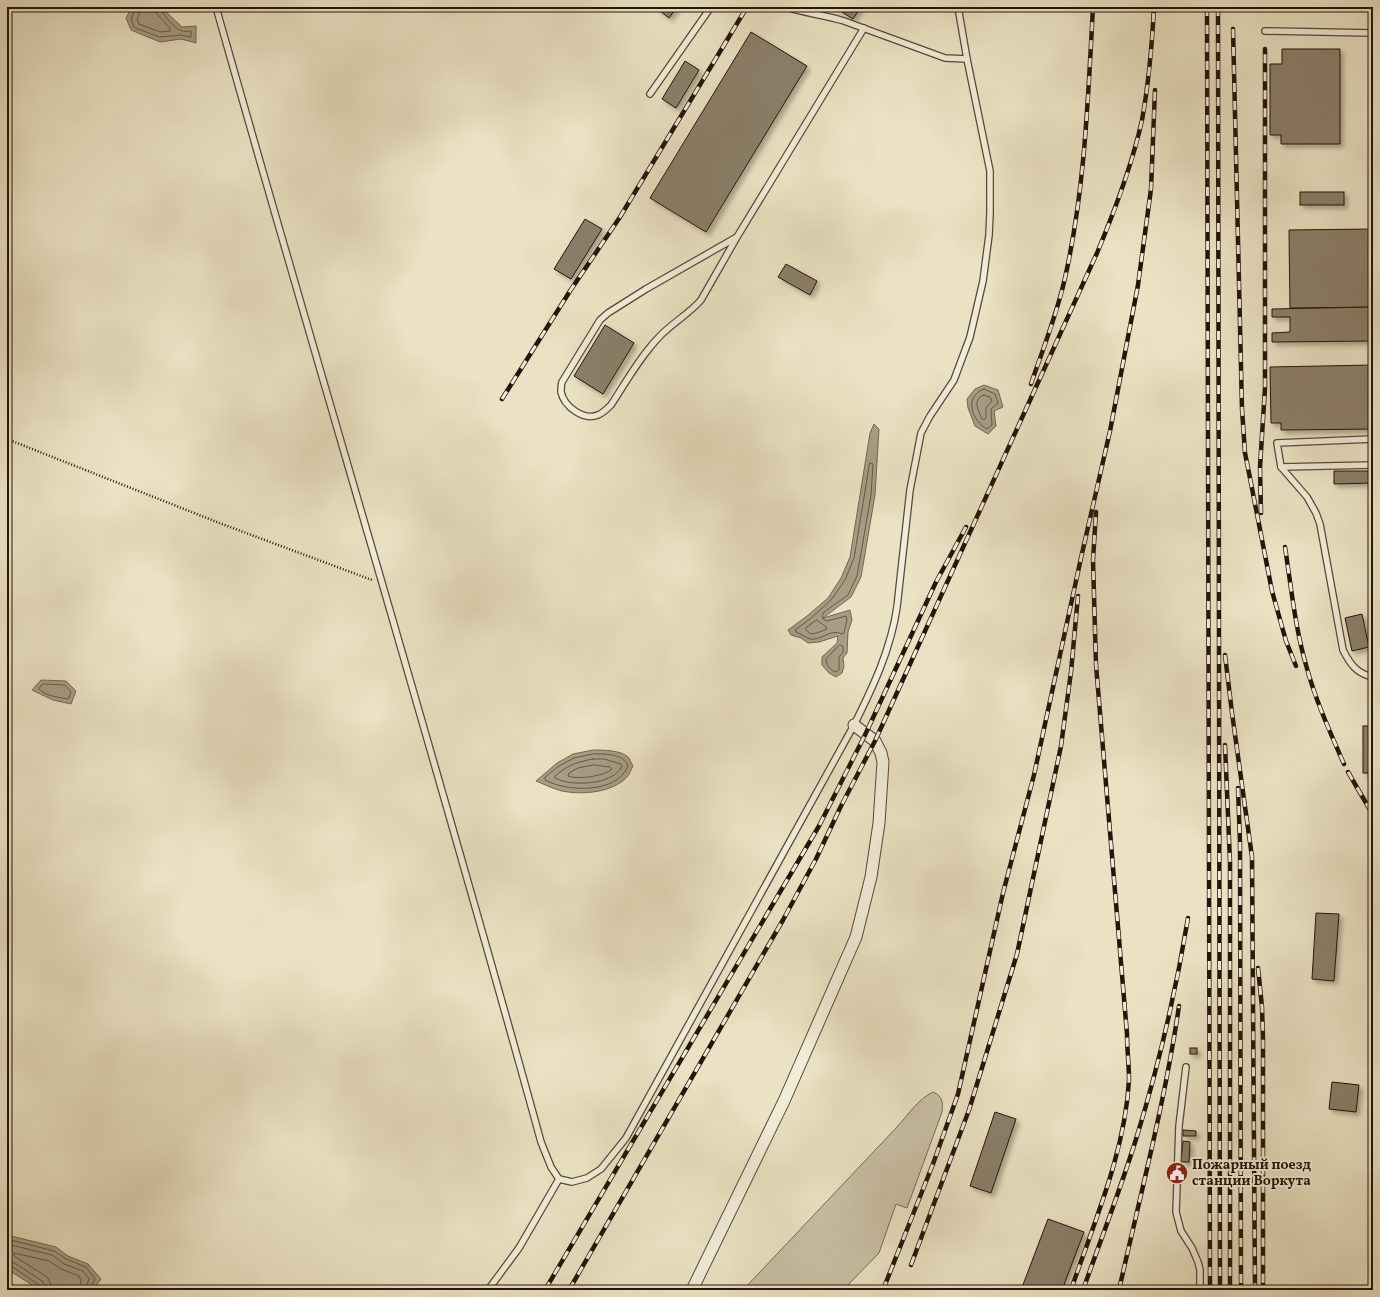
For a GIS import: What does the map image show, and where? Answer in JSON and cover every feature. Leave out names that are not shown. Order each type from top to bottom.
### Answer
[{"type":"street","points":[[692,1290],[784,1101],[856,937],[871,877],[879,823],[883,762],[881,753],[875,741],[854,725]]},
{"type":"lane","points":[[216,7],[286,255],[482,928],[542,1142],[551,1167],[559,1179],[572,1182],[587,1178],[596,1172],[604,1165],[626,1138],[854,725],[879,674],[889,648],[895,625],[910,490],[921,433],[930,416],[954,380],[959,369],[970,337],[983,281],[990,213],[990,171],[958,7]]},
{"type":"lane","points":[[650,94],[711,7]]},
{"type":"lane","points":[[785,7],[804,13],[830,17],[945,58],[967,59]]},
{"type":"lane","points":[[737,236],[646,289],[608,313],[600,320],[562,382],[561,390],[564,399],[572,409],[588,417],[597,416],[605,412],[648,350],[671,325],[694,308],[701,300],[737,236],[864,28]]},
{"type":"lane","points":[[1265,31],[1373,33]]},
{"type":"lane","points":[[1373,439],[1277,443],[1281,467],[1307,497],[1316,512],[1320,524],[1343,650],[1348,661],[1356,670],[1373,677]]},
{"type":"lane","points":[[1281,467],[1373,465]]},
{"type":"lane","points":[[1186,1067],[1178,1126],[1176,1212],[1181,1231],[1192,1248],[1198,1262],[1200,1270],[1200,1290]]},
{"type":"lane","points":[[488,1290],[519,1248],[559,1179]]},
{"type":"path","points":[[7,439],[222,524],[382,584]]},
{"type":"shaded area","points":[[933,1092],[942,1100],[942,1112],[907,1208],[896,1204],[879,1253],[843,1290],[743,1290],[918,1103]]},
{"type":"water","points":[[136,7],[161,7],[182,27],[196,26],[196,43],[181,39],[160,42],[131,30],[126,18],[131,9]]},
{"type":"water","points":[[984,385],[998,390],[1003,407],[994,411],[996,426],[988,434],[975,426],[968,408],[967,399],[975,389]]},
{"type":"water","points":[[874,424],[879,429],[875,495],[861,577],[851,597],[823,618],[850,610],[852,620],[848,632],[847,653],[843,658],[844,666],[842,673],[836,677],[829,673],[822,665],[822,657],[837,643],[838,636],[819,642],[808,643],[801,638],[791,635],[788,630],[828,598],[841,578],[850,557],[870,433]]},
{"type":"water","points":[[41,680],[66,681],[76,691],[71,704],[53,700],[32,690]]},
{"type":"water","points":[[593,750],[606,750],[621,753],[628,757],[633,766],[628,776],[621,782],[605,790],[587,793],[562,791],[536,781],[557,763],[573,754]]},
{"type":"water","points":[[7,1235],[56,1247],[68,1256],[88,1264],[101,1279],[93,1290],[40,1290],[7,1269]]},
{"type":"building","points":[[655,7],[677,7],[669,18]]},
{"type":"building","points":[[834,7],[861,7],[853,19]]},
{"type":"building","points":[[751,32],[807,66],[706,232],[650,198]]},
{"type":"building","points":[[1282,49],[1340,49],[1340,144],[1281,144],[1281,135],[1270,135],[1270,64],[1282,64]]},
{"type":"building","points":[[685,61],[699,70],[676,108],[662,99]]},
{"type":"building","points":[[1300,192],[1344,192],[1344,205],[1300,205]]},
{"type":"building","points":[[585,219],[602,229],[571,279],[554,269]]},
{"type":"building","points":[[1373,229],[1373,307],[1290,308],[1289,230]]},
{"type":"building","points":[[786,264],[817,281],[810,295],[778,277]]},
{"type":"building","points":[[1373,307],[1373,341],[1272,342],[1272,333],[1290,332],[1290,317],[1272,317],[1272,309]]},
{"type":"building","points":[[605,325],[634,343],[603,394],[574,376]]},
{"type":"building","points":[[1373,365],[1373,429],[1281,430],[1281,423],[1271,423],[1270,367]]},
{"type":"building","points":[[1334,471],[1373,471],[1373,483],[1334,484]]},
{"type":"building","points":[[1362,614],[1369,647],[1352,651],[1345,618]]},
{"type":"building","points":[[1363,726],[1373,726],[1373,773],[1363,773]]},
{"type":"building","points":[[1316,913],[1339,914],[1334,981],[1312,979]]},
{"type":"building","points":[[1190,1048],[1197,1048],[1197,1054],[1190,1054]]},
{"type":"building","points":[[1332,1082],[1359,1085],[1356,1112],[1329,1109]]},
{"type":"building","points":[[995,1112],[1016,1119],[991,1193],[970,1186]]},
{"type":"building","points":[[1183,1130],[1196,1131],[1196,1136],[1183,1136]]},
{"type":"building","points":[[1183,1141],[1190,1142],[1189,1162],[1181,1162]]},
{"type":"building","points":[[1048,1219],[1084,1232],[1062,1290],[1021,1290]]},
{"type":"railway","points":[[502,399],[570,291],[620,217],[747,7]]},
{"type":"railway","points":[[1031,384],[1058,305],[1072,245],[1085,143],[1093,7]]},
{"type":"railway","points":[[569,1290],[783,920],[816,859],[841,806],[875,741],[1097,253],[1117,204],[1142,120],[1150,64],[1154,7]]},
{"type":"railway","points":[[1207,7],[1210,1290]]},
{"type":"railway","points":[[1218,7],[1220,1290]]},
{"type":"railway","points":[[1233,29],[1242,409],[1245,453],[1272,591],[1286,641],[1296,666]]},
{"type":"railway","points":[[1261,513],[1260,467],[1265,388],[1265,49]]},
{"type":"railway","points":[[883,1290],[933,1164],[958,1094],[1003,893],[1034,775],[1110,431],[1138,285],[1151,189],[1155,90]]},
{"type":"railway","points":[[1071,1290],[1115,1161],[1126,1107],[1129,1080],[1127,1034],[1096,665],[1093,560],[1096,512]]},
{"type":"railway","points":[[545,1290],[819,826],[865,735],[936,582],[966,527]]},
{"type":"railway","points":[[1285,547],[1302,651],[1318,703],[1344,764]]},
{"type":"railway","points":[[911,1265],[969,1110],[1017,954],[1061,746],[1071,672],[1078,596]]},
{"type":"railway","points":[[1225,655],[1252,857],[1255,1290]]},
{"type":"railway","points":[[1225,745],[1230,862],[1230,1290]]},
{"type":"railway","points":[[1348,772],[1373,815]]},
{"type":"railway","points":[[1238,788],[1240,843],[1241,1290]]},
{"type":"railway","points":[[1083,1290],[1124,1175],[1153,1082],[1178,973],[1188,918]]},
{"type":"railway","points":[[1258,968],[1262,1007],[1263,1039],[1263,1290]]},
{"type":"railway","points":[[1119,1290],[1152,1149],[1167,1078],[1179,1006]]},
{"type":"place","name":"Пожарный поезд станции Воркута","points":[[1177,1173]]}]
